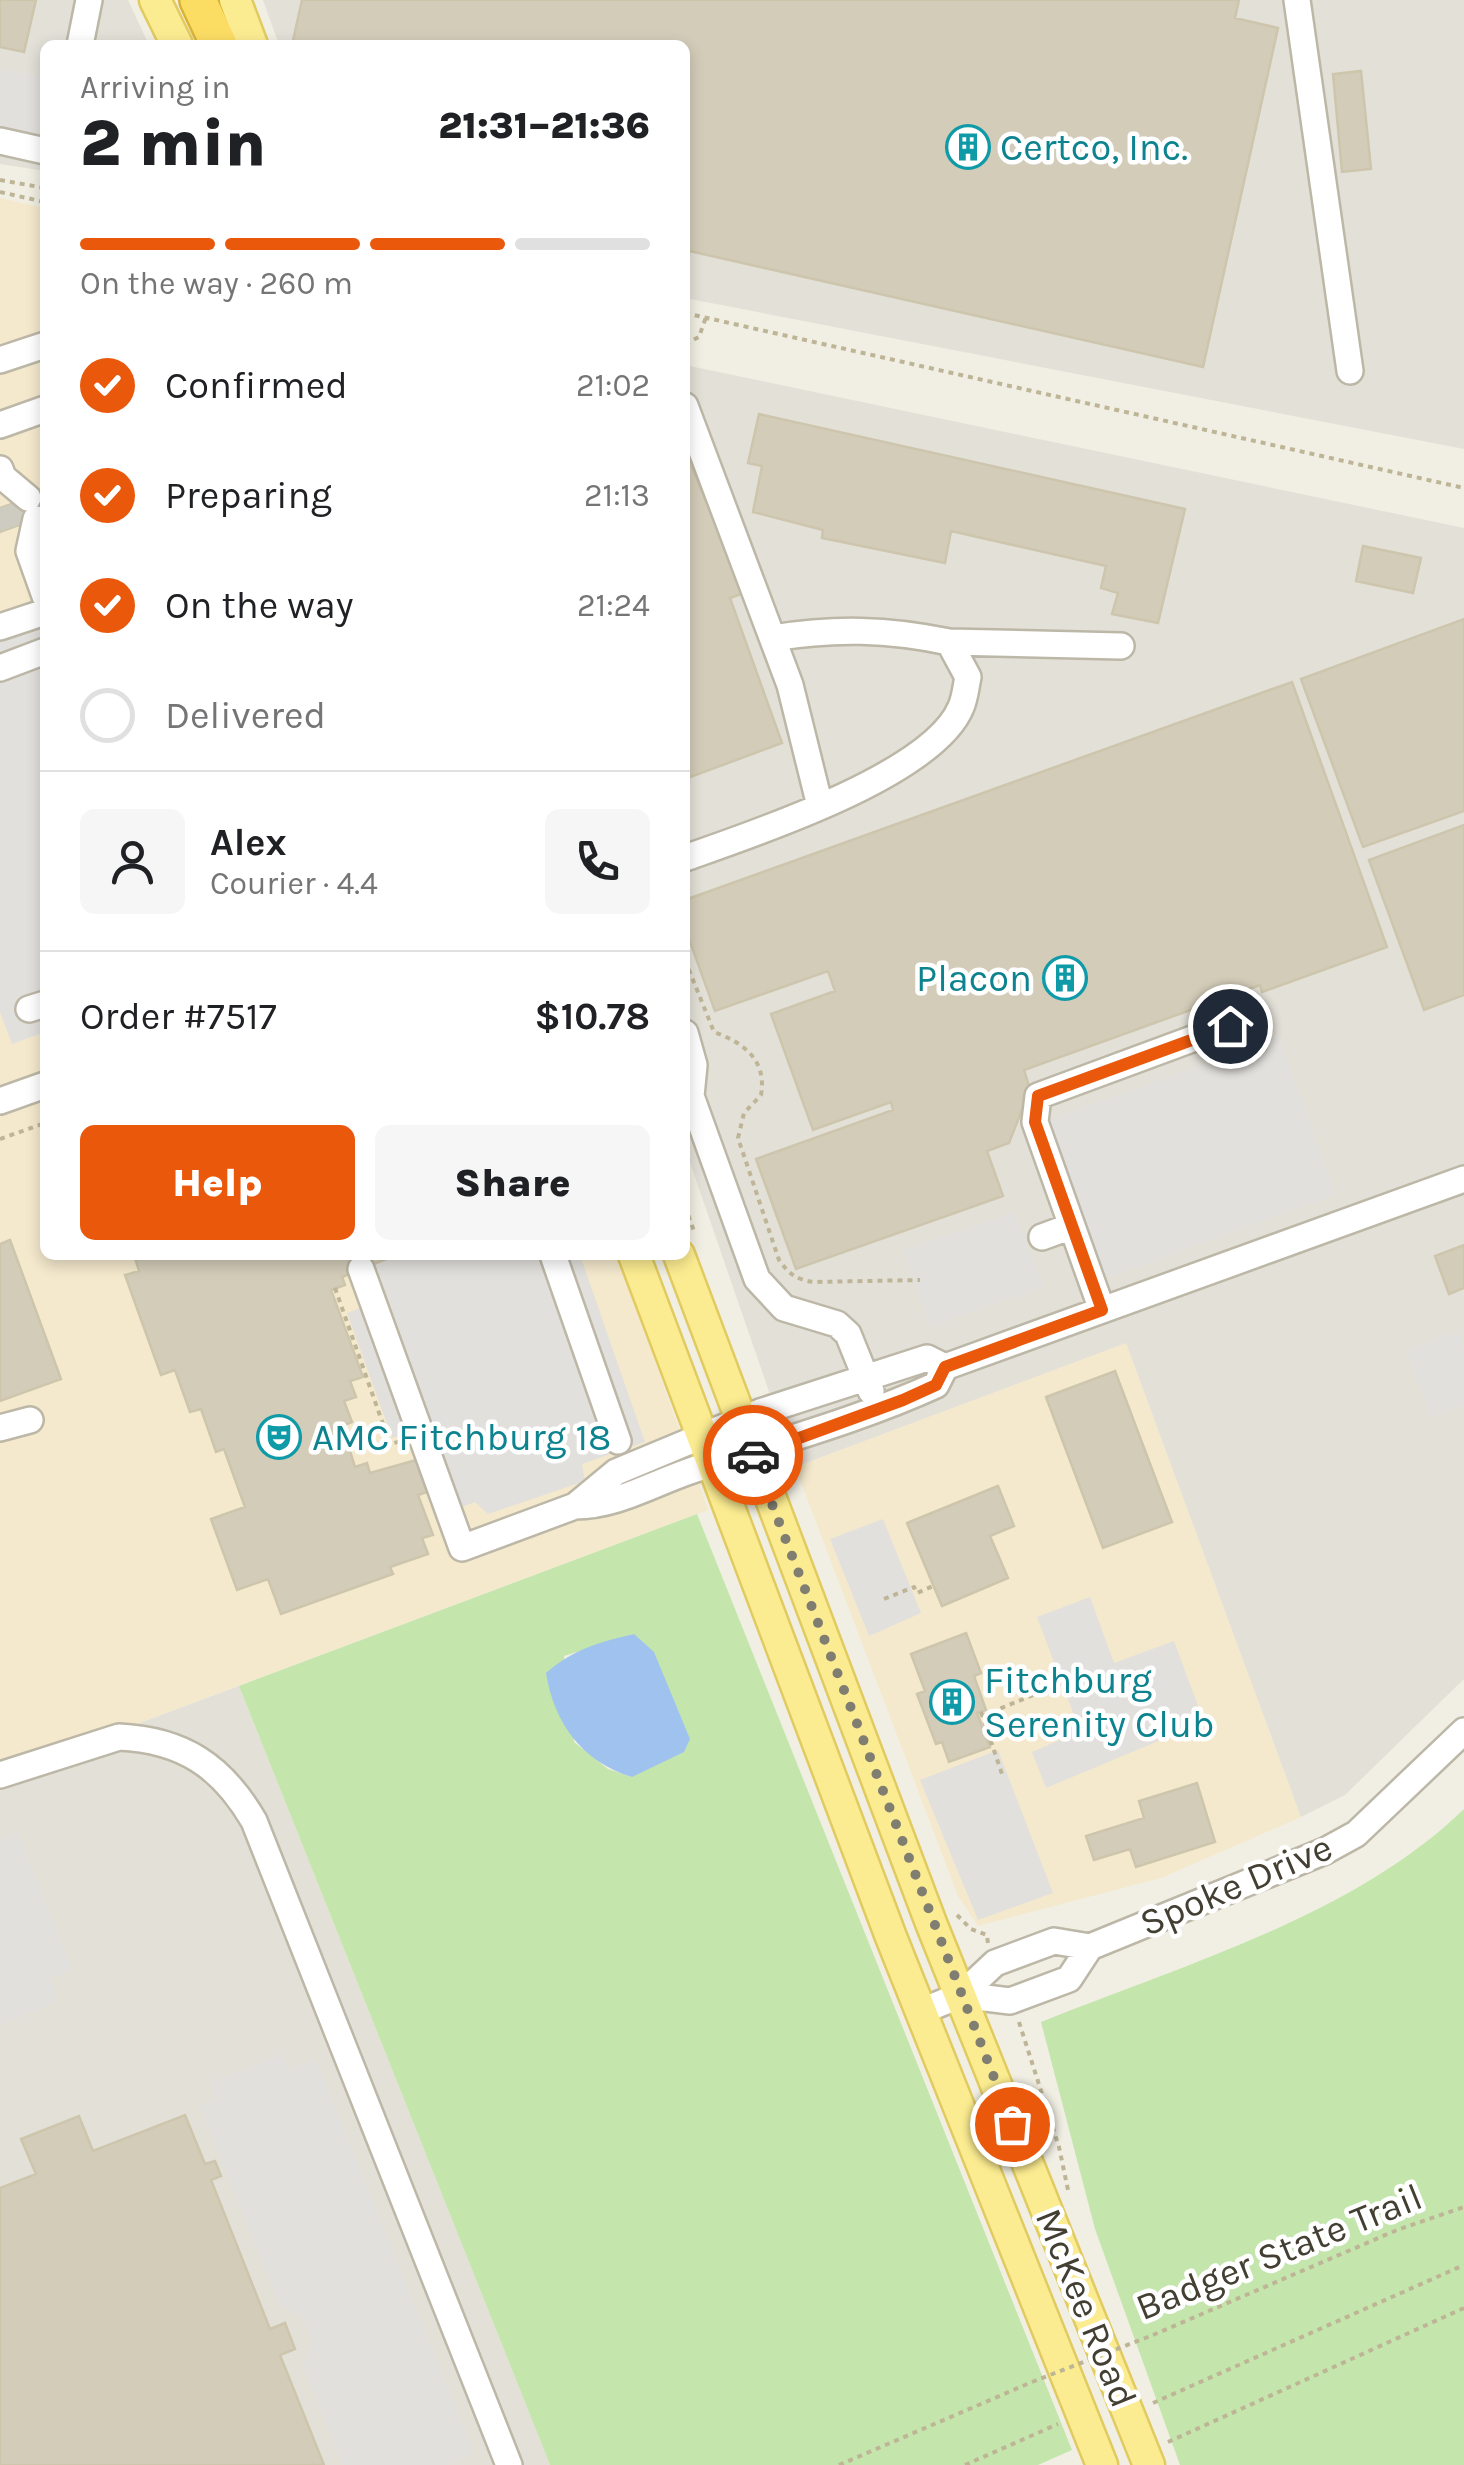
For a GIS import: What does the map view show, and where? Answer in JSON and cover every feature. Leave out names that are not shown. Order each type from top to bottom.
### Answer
[{"type":"highway","points":[[198,0],[216,40]]},
{"type":"main road","points":[[155,0],[175,40]]},
{"type":"main road","points":[[235,0],[250,40]]},
{"type":"main road","name":"McKee Road","points":[[636,1260],[705,1451],[1102,2465]]},
{"type":"main road","name":"McKee Road","points":[[681,1260],[961,1995],[1147,2459]]},
{"type":"street","points":[[81,40],[89,0]]},
{"type":"street","points":[[1297,0],[1350,371]]},
{"type":"street","points":[[0,141],[40,150]]},
{"type":"street","points":[[0,360],[40,347]]},
{"type":"street","points":[[0,425],[40,412]]},
{"type":"street","points":[[690,419],[790,685],[820,806]]},
{"type":"street","points":[[1,473],[21,513],[40,582]]},
{"type":"street","points":[[0,628],[40,614]]},
{"type":"street","points":[[772,638],[822,630],[893,630],[949,642],[1121,646]]},
{"type":"street","points":[[690,856],[858,792],[928,747],[961,710],[968,677],[949,642]]},
{"type":"street","points":[[0,668],[40,654]]},
{"type":"street","points":[[1102,1310],[1035,1122],[1038,1096],[1230,1026],[1249,1032],[1254,1042]]},
{"type":"street","points":[[690,1051],[694,1066],[690,1096],[757,1278],[784,1308],[837,1324],[848,1334],[878,1410]]},
{"type":"street","points":[[0,1101],[40,1087]]},
{"type":"street","points":[[361,1269],[462,1548],[575,1506],[616,1472],[705,1451],[752,1452],[878,1410],[936,1385],[945,1367],[1464,1179]]},
{"type":"street","points":[[1042,1237],[1072,1226]]},
{"type":"street","points":[[555,1260],[618,1441]]},
{"type":"street","points":[[705,1451],[740,1421],[866,1375],[927,1358],[945,1367]]},
{"type":"street","points":[[0,1428],[30,1420]]},
{"type":"street","name":"Spoke Drive","points":[[922,2010],[961,1995],[995,1963],[1054,1941],[1090,1948],[1325,1851],[1356,1834],[1464,1731]]},
{"type":"street","points":[[0,1775],[119,1737],[137,1738],[194,1753],[240,1796],[254,1821],[509,2465]]},
{"type":"street","name":"Spoke Drive","points":[[961,1995],[1010,2000],[1069,1979],[1090,1948]]},
{"type":"path","points":[[0,180],[40,187]]},
{"type":"path","points":[[0,192],[40,201]]},
{"type":"path","points":[[690,314],[1464,488]]},
{"type":"path","points":[[690,342],[699,337],[706,317]]},
{"type":"path","points":[[690,972],[714,1032],[741,1044],[761,1068],[761,1095],[744,1114],[738,1138],[780,1260],[788,1272],[798,1280],[814,1282],[920,1280]]},
{"type":"path","points":[[0,1139],[40,1125]]},
{"type":"path","points":[[336,1288],[390,1444],[403,1440],[407,1451]]},
{"type":"path","points":[[884,1598],[914,1586],[917,1593],[934,1586]]},
{"type":"path","points":[[1004,1778],[981,1714],[1089,1672]]},
{"type":"path","points":[[954,1908],[971,1929],[987,1935],[987,1941]]},
{"type":"path","points":[[1018,2022],[1027,2042]]},
{"type":"path","name":"Badger State Trail","points":[[839,2465],[1360,2245],[1464,2207]]},
{"type":"path","points":[[1149,2405],[1464,2266]]},
{"type":"path","points":[[1147,2459],[1464,2308]]},
{"type":"path","points":[[965,2465],[1058,2424]]},
{"type":"shaded area","points":[[0,0],[128,0],[147,40],[40,40],[40,170],[0,164]]},
{"type":"shaded area","name":"Certco, Inc.","points":[[263,0],[1464,0],[1464,449],[690,299],[690,40],[277,40]]},
{"type":"shaded area","points":[[0,68],[40,77],[40,162],[0,153]]},
{"type":"shaded area","points":[[0,198],[40,207],[40,1260],[619,1260],[708,1510],[0,1775]]},
{"type":"shaded area","points":[[690,366],[1464,528],[1464,1679],[1345,1795],[1301,1817],[1126,1343],[795,1467],[690,1162]]},
{"type":"shaded area","points":[[40,623],[40,1034],[12,1044],[0,1012],[0,637]]},
{"type":"shaded area","points":[[1279,1037],[1335,1195],[1103,1279],[1049,1120]]},
{"type":"shaded area","points":[[1014,1212],[1044,1286],[930,1327],[903,1250]]},
{"type":"shaded area","points":[[374,1260],[582,1260],[645,1442],[582,1464],[585,1481],[488,1514],[475,1502],[462,1507]]},
{"type":"shaded area","points":[[363,1307],[407,1433],[392,1438],[347,1313]]},
{"type":"shaded area","points":[[1458,1332],[1464,1349],[1464,1406],[1431,1418],[1407,1350]]},
{"type":"shaded area","points":[[1126,1343],[1301,1817],[1161,1878],[978,1926],[958,1896],[795,1467]]},
{"type":"shaded area","points":[[883,1519],[921,1613],[869,1636],[830,1539]]},
{"type":"shaded area","points":[[1090,1597],[1114,1663],[1174,1641],[1204,1722],[1046,1788],[1032,1752],[1080,1731],[1037,1617]]},
{"type":"shaded area","points":[[239,1686],[550,2465],[0,2465],[0,1775]]},
{"type":"shaded area","points":[[998,1750],[1053,1893],[978,1920],[920,1780]]},
{"type":"shaded area","points":[[17,1832],[71,1969],[50,1979],[57,2002],[0,2025],[0,1839]]},
{"type":"shaded area","points":[[283,2054],[289,2070],[315,2059],[473,2453],[448,2465],[343,2465],[303,2366],[312,2343],[308,2328],[300,2315],[279,2304],[200,2107],[216,2100],[209,2083]]},
{"type":"green space","points":[[697,1514],[1072,2450],[1038,2465],[550,2465],[239,1686]],"holes":[[[634,1634],[632,1777],[608,1769],[574,1742],[564,1656]]]},
{"type":"green space","points":[[1464,1809],[1464,2465],[1180,2465],[1095,2229],[1041,2022],[1208,1958],[1319,1908],[1420,1847]]},
{"type":"water","points":[[634,1634],[654,1652],[690,1739],[684,1752],[632,1777],[599,1761],[573,1738],[556,1708],[546,1673],[587,1648]]},
{"type":"building","points":[[0,0],[36,0],[24,52],[0,47]]},
{"type":"building","name":"Certco, Inc.","points":[[302,0],[1239,0],[1235,18],[1278,28],[1203,367],[690,251],[690,40],[293,40]]},
{"type":"building","points":[[1361,71],[1371,169],[1342,172],[1333,74]]},
{"type":"building","points":[[759,414],[1185,509],[1158,623],[1112,614],[1118,593],[1101,588],[1106,566],[951,531],[945,563],[822,538],[823,530],[753,512],[762,466],[748,463]]},
{"type":"building","points":[[690,463],[744,593],[730,598],[782,743],[690,777]]},
{"type":"building","points":[[34,496],[40,517],[0,532],[0,508]]},
{"type":"building","points":[[1363,546],[1421,558],[1413,593],[1356,581]]},
{"type":"building","points":[[1464,619],[1464,811],[1363,847],[1301,679]]},
{"type":"building","name":"Placon","points":[[1292,682],[1387,947],[1262,992],[1260,985],[1024,1070],[1030,1089],[1009,1143],[987,1151],[1003,1196],[796,1269],[756,1159],[893,1110],[891,1102],[813,1130],[771,1014],[835,991],[828,971],[715,1011],[690,942],[690,898]]},
{"type":"building","points":[[1464,825],[1464,995],[1424,1010],[1369,860]]},
{"type":"building","points":[[10,1240],[61,1379],[0,1401],[0,1244]]},
{"type":"building","points":[[1464,1245],[1464,1288],[1449,1294],[1435,1256]]},
{"type":"building","name":"AMC Fitchburg 18","points":[[136,1260],[384,1260],[342,1277],[345,1285],[331,1290],[363,1377],[350,1381],[356,1397],[344,1401],[352,1422],[342,1426],[355,1467],[367,1463],[370,1473],[416,1460],[427,1492],[418,1495],[433,1535],[422,1538],[428,1554],[390,1567],[393,1574],[281,1614],[268,1579],[237,1590],[211,1519],[245,1507],[224,1449],[216,1452],[201,1409],[190,1412],[175,1370],[161,1375],[125,1275],[139,1271]]},
{"type":"building","points":[[1115,1371],[1172,1522],[1103,1548],[1046,1397]]},
{"type":"building","points":[[998,1486],[1014,1526],[990,1536],[1008,1578],[942,1606],[907,1523]]},
{"type":"building","name":"Fitchburg Serenity Club","points":[[966,1633],[981,1673],[974,1676],[986,1710],[977,1713],[990,1747],[949,1762],[942,1742],[936,1744],[917,1694],[925,1691],[911,1654]]},
{"type":"building","points":[[1197,1783],[1215,1842],[1136,1867],[1130,1849],[1094,1860],[1086,1836],[1144,1818],[1139,1801]]},
{"type":"building","points":[[185,2115],[205,2164],[215,2161],[221,2176],[211,2180],[270,2329],[285,2323],[295,2349],[280,2355],[324,2465],[0,2465],[0,2188],[36,2174],[21,2139],[79,2116],[93,2151]]},
{"type":"tunnel","points":[[6,506],[13,527]]},
{"type":"way so far","points":[[753,1455],[1012,2124]]},
{"type":"place","name":"Certco, Inc.","points":[[968,147]]},
{"type":"place","name":"Placon","points":[[1065,978]]},
{"type":"place","name":"AMC Fitchburg 18","points":[[279,1437]]},
{"type":"place","name":"Fitchburg Serenity Club","points":[[952,1702]]},
{"type":"route","points":[[753,1455],[752,1452],[936,1385],[945,1367],[1102,1310],[1035,1122],[1038,1096],[1056,1086],[1230,1026]]}]
